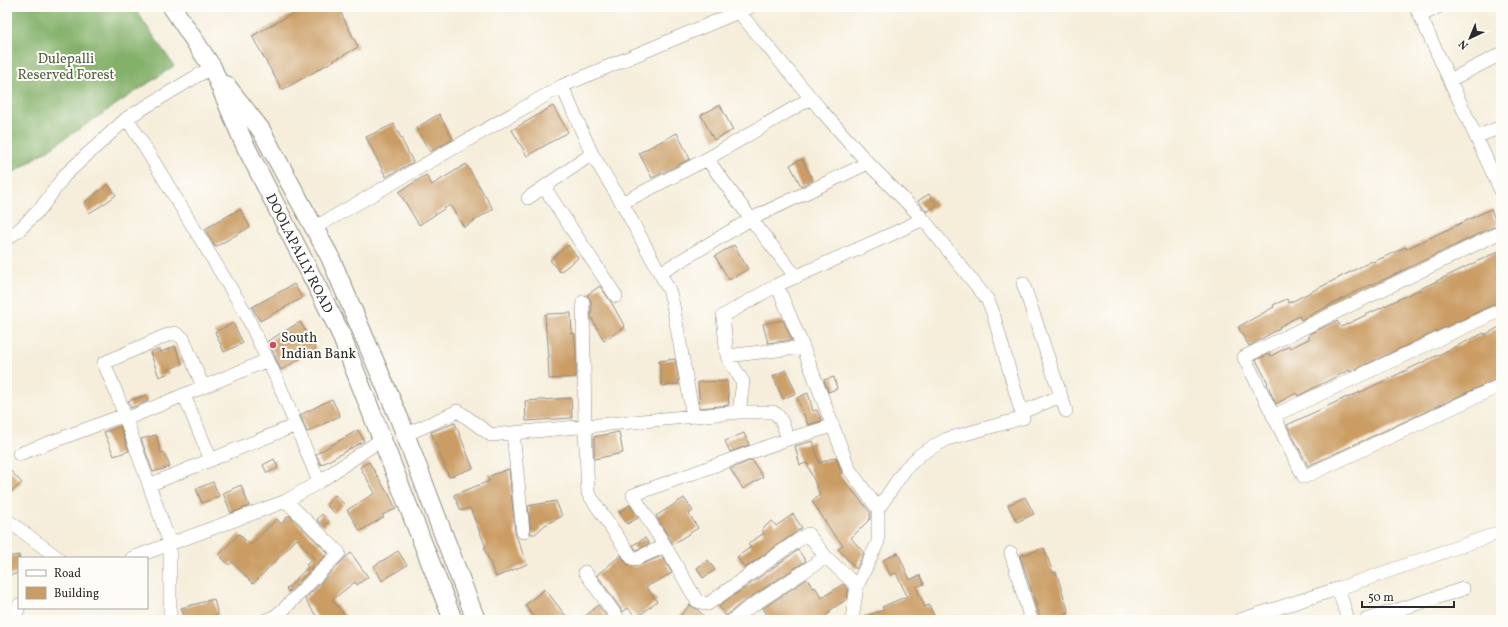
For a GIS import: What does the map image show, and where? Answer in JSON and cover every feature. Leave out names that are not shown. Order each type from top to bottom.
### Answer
[{"type":"main road","name":"DOOLAPALLY ROAD","points":[[172,7],[212,67],[244,143],[339,330],[453,620]]},
{"type":"main road","points":[[212,67],[261,130],[330,257],[405,435],[476,620]]},
{"type":"street","points":[[1438,7],[1418,11],[1501,191]]},
{"type":"street","points":[[314,228],[562,86],[744,9],[811,98],[868,162],[923,218],[987,299],[992,310],[1024,418],[947,438],[921,454],[906,468],[878,509],[878,542],[857,586],[852,620]]},
{"type":"street","points":[[1450,80],[1501,54]]},
{"type":"street","points":[[7,239],[20,229],[41,208],[65,175],[127,118],[212,67]]},
{"type":"street","points":[[562,86],[592,154],[622,203],[669,290],[692,416]]},
{"type":"street","points":[[622,203],[707,159],[811,98]]},
{"type":"street","points":[[127,118],[235,293],[268,360],[319,482]]},
{"type":"street","points":[[1476,137],[1501,127]]},
{"type":"street","points":[[528,198],[592,154]]},
{"type":"street","points":[[707,159],[751,219],[796,276]]},
{"type":"street","points":[[660,273],[751,219],[868,162]]},
{"type":"street","points":[[544,187],[616,296]]},
{"type":"street","points":[[739,412],[743,382],[727,356],[723,316],[776,285],[894,234],[923,218]]},
{"type":"street","points":[[1501,232],[1244,357],[1304,478],[1501,384]]},
{"type":"street","points":[[1023,283],[1066,411]]},
{"type":"street","points":[[776,285],[803,347],[849,469],[878,509]]},
{"type":"street","points":[[583,302],[585,426],[588,493],[632,558],[635,559],[665,546]]},
{"type":"street","points":[[1273,416],[1501,310]]},
{"type":"street","points":[[170,620],[170,544],[150,485],[104,363],[175,333],[183,338],[203,388]]},
{"type":"street","points":[[727,356],[803,347]]},
{"type":"street","points":[[19,454],[203,388],[268,360]]},
{"type":"street","points":[[184,395],[211,460]]},
{"type":"street","points":[[1022,412],[1061,396]]},
{"type":"street","points":[[405,435],[458,411],[491,435],[739,412],[773,412],[780,418],[788,439]]},
{"type":"street","points":[[150,485],[296,425]]},
{"type":"street","points":[[832,426],[788,439],[633,495],[697,601],[708,604],[784,549],[808,534],[826,557],[857,586]]},
{"type":"street","points":[[513,433],[523,532]]},
{"type":"street","points":[[135,557],[286,501],[319,482],[382,439]]},
{"type":"street","points":[[266,620],[284,609],[339,553],[286,501]]},
{"type":"street","points":[[7,520],[57,557]]},
{"type":"street","points":[[1240,620],[1259,617],[1501,532]]},
{"type":"street","points":[[1011,552],[1031,620]]},
{"type":"street","points":[[733,620],[748,615],[826,557]]},
{"type":"street","points":[[585,572],[619,620]]},
{"type":"street","points":[[1366,620],[1463,589]]},
{"type":"street","points":[[1341,597],[1348,620]]},
{"type":"street","points":[[15,620],[18,609]]},
{"type":"green space","name":"Dulepalli Reserved Forest","points":[[7,7],[134,7],[174,66],[7,177]]},
{"type":"building","points":[[305,7],[338,7],[358,47],[282,90],[252,36]]},
{"type":"building","points":[[720,105],[733,130],[714,140],[701,115]]},
{"type":"building","points":[[553,106],[568,132],[527,156],[512,130]]},
{"type":"building","points":[[439,114],[453,139],[430,152],[416,128]]},
{"type":"building","points":[[394,124],[413,162],[386,177],[366,137]]},
{"type":"building","points":[[677,133],[690,159],[652,178],[639,153]]},
{"type":"building","points":[[802,159],[813,180],[801,186],[790,165]]},
{"type":"building","points":[[466,164],[493,209],[464,227],[450,205],[419,225],[399,192],[426,175],[432,185]]},
{"type":"building","points":[[108,184],[116,195],[89,213],[84,203]]},
{"type":"building","points":[[929,194],[937,205],[927,212],[918,201]]},
{"type":"building","points":[[240,209],[250,227],[215,247],[205,229]]},
{"type":"building","points":[[1491,209],[1497,225],[1383,280],[1365,287],[1301,320],[1299,316],[1249,346],[1238,327],[1274,307],[1273,305],[1287,299],[1289,303],[1372,261],[1373,262],[1406,247],[1406,249]]},
{"type":"building","points":[[568,245],[578,258],[560,272],[550,260]]},
{"type":"building","points":[[734,245],[748,269],[729,280],[715,256]]},
{"type":"building","points":[[1501,250],[1501,301],[1350,372],[1349,370],[1298,396],[1296,393],[1276,404],[1267,384],[1268,383],[1256,360],[1269,354],[1271,356],[1289,346],[1290,348],[1309,339],[1309,334],[1337,321],[1341,327]]},
{"type":"building","points":[[294,284],[302,298],[260,321],[252,307]]},
{"type":"building","points":[[600,286],[625,327],[604,341],[591,317],[591,301],[587,295]]},
{"type":"building","points":[[571,313],[572,334],[574,333],[576,352],[576,377],[549,379],[549,357],[545,314]]},
{"type":"building","points":[[783,320],[792,340],[768,343],[763,324]]},
{"type":"building","points":[[300,322],[316,349],[281,370],[268,341]]},
{"type":"building","points":[[233,323],[243,343],[224,352],[215,332]]},
{"type":"building","points":[[1501,326],[1501,377],[1308,466],[1287,425],[1365,390],[1484,333],[1485,335]]},
{"type":"building","points":[[175,346],[182,364],[167,370],[169,373],[159,377],[150,352],[159,349],[161,352]]},
{"type":"building","points":[[675,359],[679,384],[662,386],[659,361]]},
{"type":"building","points":[[786,370],[796,393],[783,399],[773,376]]},
{"type":"building","points":[[834,377],[837,389],[828,392],[824,380]]},
{"type":"building","points":[[727,381],[729,405],[700,408],[698,382]]},
{"type":"building","points":[[808,393],[813,411],[817,410],[822,421],[808,425],[797,398]]},
{"type":"building","points":[[146,395],[148,401],[131,408],[128,401]]},
{"type":"building","points":[[571,398],[572,418],[526,421],[525,401]]},
{"type":"building","points":[[332,399],[340,416],[307,432],[300,415]]},
{"type":"building","points":[[455,423],[473,468],[449,477],[431,432]]},
{"type":"building","points":[[120,426],[129,451],[114,456],[104,432]]},
{"type":"building","points":[[358,430],[364,441],[321,465],[316,454]]},
{"type":"building","points":[[619,432],[623,453],[594,459],[594,437]]},
{"type":"building","points":[[744,433],[749,445],[730,452],[725,441]]},
{"type":"building","points":[[156,435],[161,453],[164,452],[170,467],[153,472],[141,439]]},
{"type":"building","points":[[813,441],[819,463],[836,457],[842,473],[839,474],[870,512],[870,519],[851,538],[864,553],[856,569],[838,549],[843,545],[832,532],[812,501],[820,495],[807,463],[800,465],[795,446]]},
{"type":"building","points":[[274,459],[278,468],[267,473],[263,465]]},
{"type":"building","points":[[752,460],[763,477],[743,489],[730,469]]},
{"type":"building","points":[[369,462],[388,492],[396,509],[382,515],[384,517],[360,531],[347,510],[375,493],[360,467]]},
{"type":"building","points":[[7,467],[22,483],[7,495]]},
{"type":"building","points":[[509,469],[515,533],[527,564],[496,577],[484,548],[486,547],[470,508],[461,511],[454,495],[489,481],[487,477]]},
{"type":"building","points":[[213,482],[219,496],[202,503],[196,489]]},
{"type":"building","points":[[241,485],[249,506],[231,513],[223,493]]},
{"type":"building","points":[[335,495],[344,504],[335,513],[326,505]]},
{"type":"building","points":[[1025,497],[1034,514],[1017,522],[1008,505]]},
{"type":"building","points":[[684,498],[693,511],[689,514],[698,528],[673,544],[656,516]]},
{"type":"building","points":[[556,501],[562,516],[545,525],[535,534],[531,534],[528,506]]},
{"type":"building","points":[[630,505],[638,518],[627,524],[619,512]]},
{"type":"building","points":[[322,514],[329,521],[324,527],[317,520]]},
{"type":"building","points":[[793,514],[802,528],[745,568],[737,557],[751,547],[748,544],[764,533],[762,529],[772,521],[776,526]]},
{"type":"building","points":[[289,515],[328,553],[289,592],[286,589],[308,567],[306,565],[314,558],[297,539],[253,584],[232,562],[229,565],[219,555],[239,534],[250,545],[277,519],[281,524]]},
{"type":"building","points":[[645,538],[649,544],[636,550],[633,545]]},
{"type":"building","points":[[1044,548],[1053,573],[1056,572],[1069,613],[1047,620],[1041,620],[1020,556]]},
{"type":"building","points":[[798,550],[806,561],[740,604],[726,616],[719,606]]},
{"type":"building","points":[[398,551],[407,565],[382,581],[374,566]]},
{"type":"building","points":[[351,553],[368,577],[357,585],[355,582],[332,600],[349,620],[319,620],[305,599]]},
{"type":"building","points":[[898,553],[910,580],[920,575],[924,584],[916,587],[925,607],[929,605],[934,616],[926,620],[860,620],[860,618],[884,610],[882,607],[907,596],[896,573],[890,575],[883,560]]},
{"type":"building","points":[[19,555],[18,573],[7,576],[7,557]]},
{"type":"building","points":[[621,555],[626,563],[633,567],[662,556],[672,573],[646,587],[657,601],[637,618],[628,608],[623,612],[597,575]]},
{"type":"building","points":[[708,560],[715,570],[703,578],[697,568]]},
{"type":"building","points":[[807,579],[813,588],[815,587],[822,598],[843,584],[848,589],[847,599],[819,620],[770,620],[763,608]]},
{"type":"building","points":[[545,589],[569,620],[536,620],[525,605]]},
{"type":"building","points":[[214,599],[218,615],[199,620],[185,620],[181,608]]},
{"type":"building","points":[[598,605],[609,620],[581,620]]},
{"type":"building","points":[[690,605],[697,609],[708,620],[676,620]]},
{"type":"place","name":"South Indian Bank","points":[[273,345]]}]
